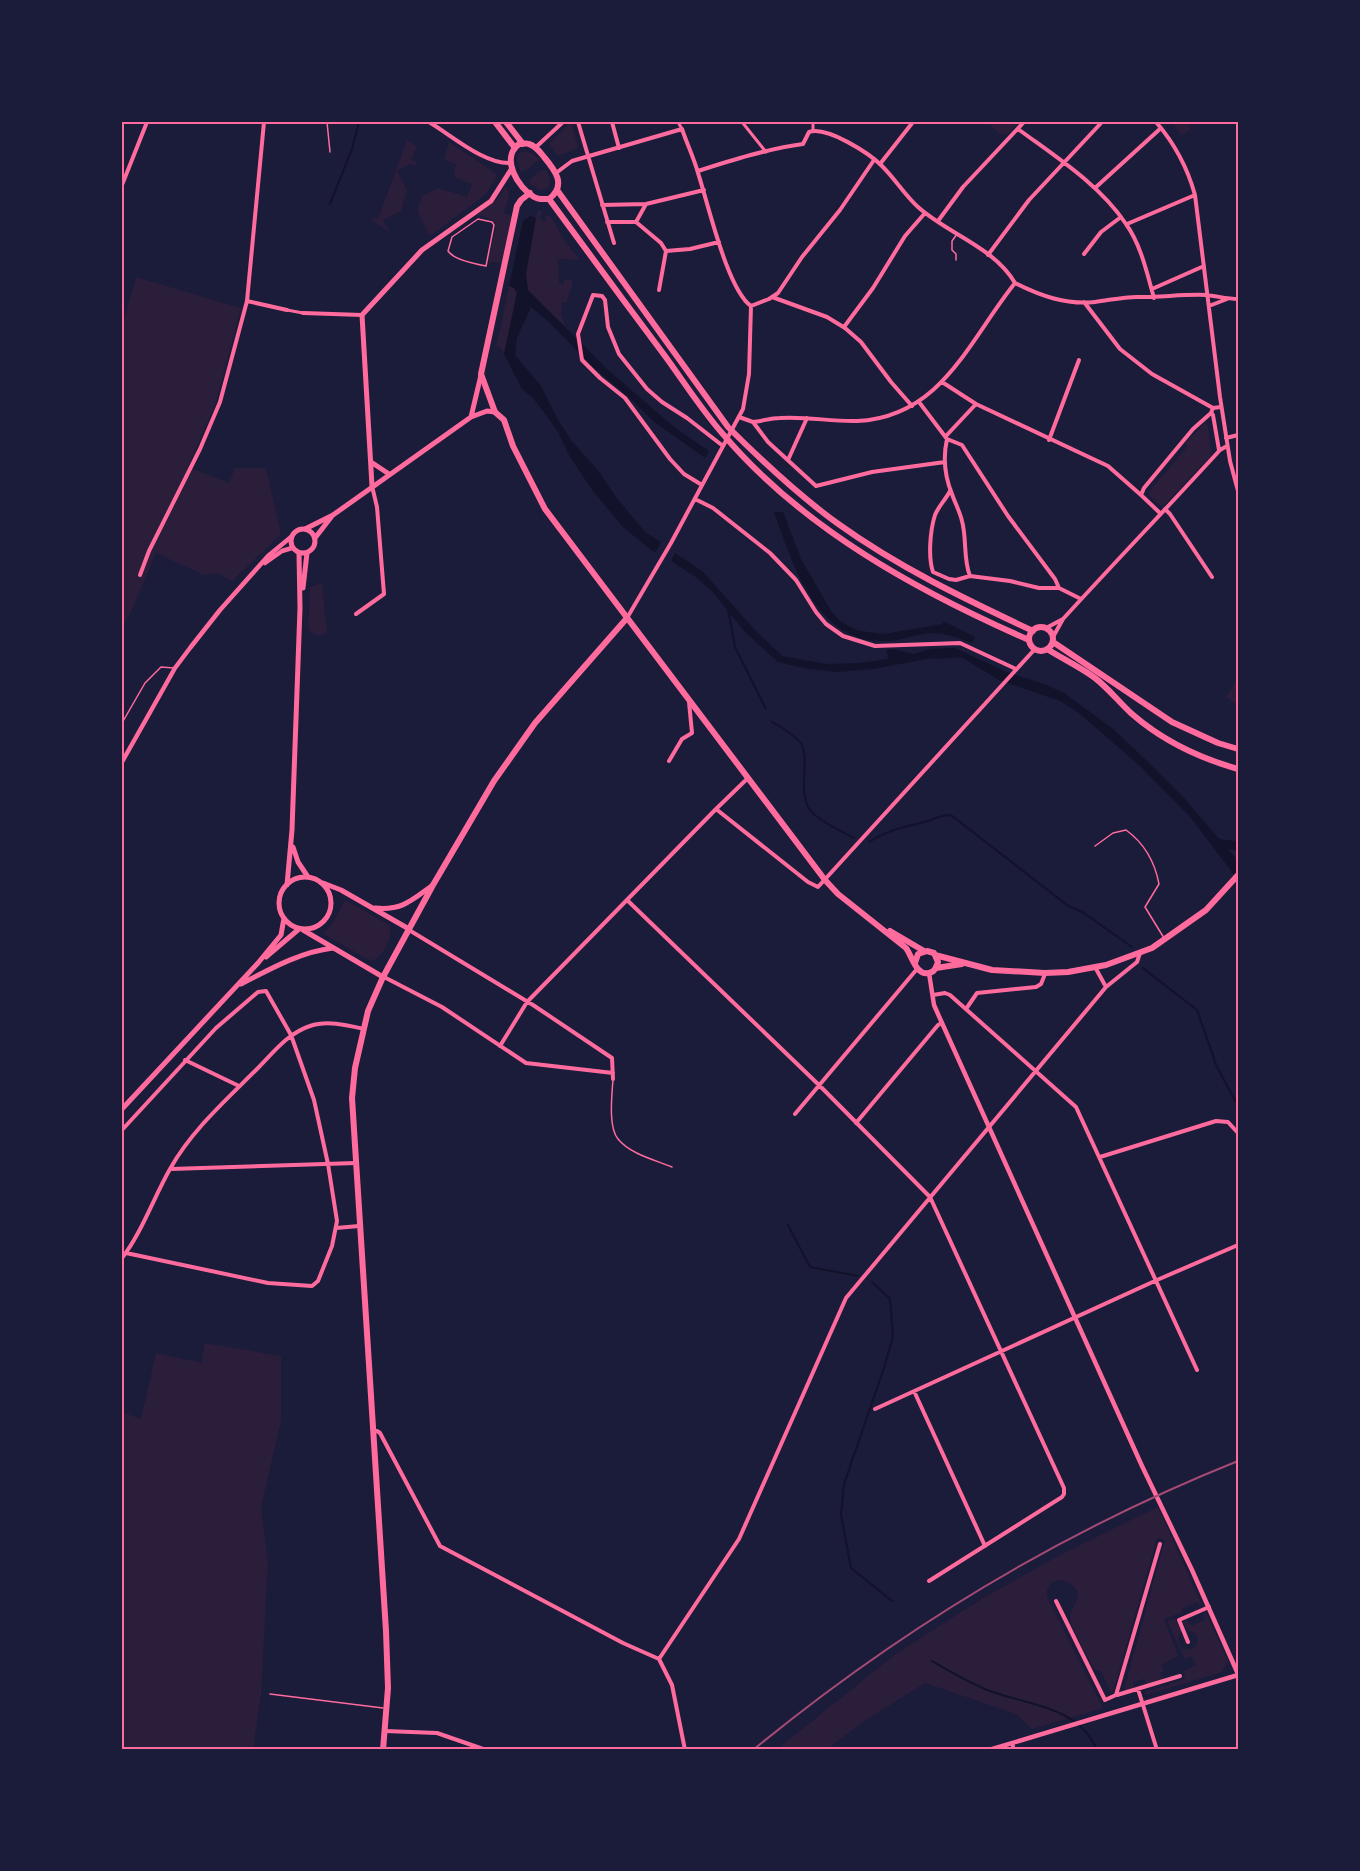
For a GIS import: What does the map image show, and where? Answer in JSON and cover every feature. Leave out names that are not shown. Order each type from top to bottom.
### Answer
[{"type":"main road","points":[[495,122],[515,148]]},
{"type":"main road","points":[[506,122],[523,144],[536,147],[556,173],[557,190],[549,199],[541,200],[519,182],[511,166]]},
{"type":"main road","points":[[515,148],[523,144]]},
{"type":"main road","points":[[372,486],[362,315],[423,250],[491,201],[511,166],[515,148]]},
{"type":"main road","points":[[557,190],[728,427],[745,444],[815,506],[872,547],[962,598],[1033,631]]},
{"type":"main road","points":[[471,417],[517,206],[530,193]]},
{"type":"main road","points":[[549,199],[722,433],[788,498],[862,552],[945,601],[1029,640],[1035,649],[1041,651],[1047,649],[1053,639]]},
{"type":"main road","points":[[481,374],[495,412],[504,420],[513,446],[545,509],[825,880],[838,894],[906,948],[916,966],[924,973],[930,973],[936,968],[938,962],[935,955]]},
{"type":"main road","points":[[308,553],[299,554],[292,548],[291,537],[295,531],[305,529],[333,514],[471,417],[487,411],[495,412]]},
{"type":"main road","points":[[371,462],[388,474]]},
{"type":"main road","points":[[315,538],[333,514]]},
{"type":"main road","points":[[300,608],[308,553],[315,545],[315,538],[305,529]]},
{"type":"main road","points":[[287,885],[292,830],[300,608],[299,554]]},
{"type":"main road","points":[[383,1749],[387,1708],[386,1630],[379,1451],[373,1431],[356,1163],[352,1098],[355,1068],[369,1011],[383,977],[433,885],[494,781],[536,723],[627,618]]},
{"type":"main road","points":[[1029,640],[1033,631],[1039,627],[1046,628],[1053,639],[1172,722],[1218,743],[1239,749]]},
{"type":"main road","points":[[1047,649],[1097,680],[1133,714],[1160,734],[1196,755],[1239,769]]},
{"type":"main road","points":[[292,830],[297,861],[308,877]]},
{"type":"main road","points":[[383,977],[293,927],[284,918],[279,905],[282,891],[293,880],[308,877],[341,890],[409,929]]},
{"type":"main road","points":[[876,923],[924,951],[992,970],[1068,972],[1106,965],[1140,953],[1165,939],[1206,910],[1236,878]]},
{"type":"main road","points":[[258,963],[300,929],[318,926],[324,921],[331,907],[328,891],[316,880]]},
{"type":"main road","points":[[373,908],[387,910],[402,907],[433,885]]},
{"type":"main road","points":[[122,1109],[258,963],[281,935],[284,918]]},
{"type":"main road","points":[[237,986],[297,957],[333,948]]},
{"type":"main road","points":[[916,966],[916,956],[924,951]]},
{"type":"main road","points":[[936,968],[970,964]]},
{"type":"street","points":[[122,185],[147,122]]},
{"type":"street","points":[[140,575],[149,551],[200,449],[220,402],[247,301],[264,122]]},
{"type":"street","points":[[429,122],[485,157],[511,166]]},
{"type":"street","points":[[536,147],[563,122]]},
{"type":"street","points":[[578,122],[614,243]]},
{"type":"street","points":[[612,122],[619,148]]},
{"type":"street","points":[[678,122],[698,171],[724,260],[746,302],[751,306]]},
{"type":"street","points":[[742,122],[766,152]]},
{"type":"street","points":[[813,122],[813,131]]},
{"type":"street","points":[[880,164],[913,122]]},
{"type":"street","points":[[938,221],[963,187],[1024,122]]},
{"type":"street","points":[[988,255],[1029,200],[1102,122]]},
{"type":"street","points":[[1156,122],[1181,156],[1195,195],[1221,407],[1227,446],[1239,491]]},
{"type":"street","points":[[1095,188],[1161,128]]},
{"type":"street","points":[[556,173],[572,161],[682,129]]},
{"type":"street","points":[[1018,129],[1095,188],[1127,224],[1141,252],[1154,298]]},
{"type":"street","points":[[698,171],[784,146],[803,144],[809,132],[813,131],[836,137],[880,164],[925,213],[988,255],[1010,275],[1015,283],[1039,295],[1059,300],[1084,302],[1140,296],[1154,298],[1208,295],[1239,299]]},
{"type":"street","points":[[751,306],[778,293],[874,160]]},
{"type":"street","points":[[602,205],[646,204],[704,190]]},
{"type":"street","points":[[1127,224],[1195,195]]},
{"type":"street","points":[[636,222],[646,204]]},
{"type":"street","points":[[844,327],[873,288],[905,236],[925,213]]},
{"type":"street","points":[[1084,254],[1101,232],[1121,217]]},
{"type":"street","points":[[607,222],[636,222],[661,243],[666,250],[659,290]]},
{"type":"street","points":[[666,250],[690,249],[719,242]]},
{"type":"street","points":[[1152,289],[1204,266]]},
{"type":"street","points":[[739,417],[753,422],[779,418],[855,421],[894,415],[919,402],[942,382],[967,352],[1015,283]]},
{"type":"street","points":[[702,485],[684,474],[670,459],[625,398],[582,360],[578,334],[593,295],[602,296],[605,300],[608,327],[619,354],[647,389],[723,446]]},
{"type":"street","points":[[772,297],[827,317],[844,327],[861,342],[912,406]]},
{"type":"street","points":[[1209,306],[1227,299]]},
{"type":"street","points":[[247,301],[303,313],[362,315]]},
{"type":"street","points":[[1084,302],[1120,350],[1152,374],[1212,410],[1220,450]]},
{"type":"street","points":[[627,618],[743,409],[748,383],[751,306]]},
{"type":"street","points":[[1049,440],[1079,360]]},
{"type":"street","points":[[942,382],[976,404],[1108,466],[1160,513]]},
{"type":"street","points":[[919,402],[947,437],[962,445],[1059,588]]},
{"type":"street","points":[[970,576],[967,568],[962,521],[950,491],[945,449],[947,437],[976,404]]},
{"type":"street","points":[[1141,495],[1156,473],[1193,429],[1212,410],[1221,407]]},
{"type":"street","points":[[788,460],[807,418]]},
{"type":"street","points":[[753,422],[768,442],[816,486],[873,472],[945,462]]},
{"type":"street","points":[[1226,438],[1239,435]]},
{"type":"street","points":[[1053,639],[1063,619],[1081,599],[1220,450],[1227,446]]},
{"type":"street","points":[[356,614],[384,594],[377,507],[372,486]]},
{"type":"street","points":[[950,491],[935,514],[930,550],[930,564],[933,572],[956,580],[970,576],[1010,581],[1039,588],[1059,588],[1081,599]]},
{"type":"street","points":[[695,499],[713,508],[770,553],[796,580],[826,624],[843,636],[875,646],[960,643],[1016,669]]},
{"type":"street","points":[[1165,509],[1212,577]]},
{"type":"street","points":[[122,762],[175,668],[220,610],[268,556],[291,537]]},
{"type":"street","points":[[260,567],[282,551],[292,548]]},
{"type":"street","points":[[1046,628],[1063,619]]},
{"type":"street","points":[[716,809],[813,886],[818,887],[1035,649]]},
{"type":"street","points":[[669,761],[682,739],[692,733],[689,699]]},
{"type":"street","points":[[500,1046],[527,1002],[748,778]]},
{"type":"street","points":[[627,900],[930,1197],[1002,1350],[1064,1492],[1062,1497],[929,1581]]},
{"type":"street","points":[[383,977],[442,1007],[526,1063],[613,1076],[612,1058],[409,929]]},
{"type":"street","points":[[659,1659],[739,1539],[846,1298],[1106,987],[1137,962],[1140,953]]},
{"type":"street","points":[[795,1114],[916,966]]},
{"type":"street","points":[[1095,967],[1106,987]]},
{"type":"street","points":[[930,973],[934,1005],[1142,1466],[1239,1674],[989,1749]]},
{"type":"street","points":[[966,1009],[977,993],[1036,987],[1041,984],[1046,973]]},
{"type":"street","points":[[122,1130],[216,1028],[258,992],[266,992],[291,1035],[314,1100],[328,1164],[337,1221],[328,1255],[318,1281],[312,1286],[268,1283],[126,1253]]},
{"type":"street","points":[[933,995],[948,994],[1077,1107],[1197,1370]]},
{"type":"street","points":[[122,1258],[188,1140],[291,1035],[309,1026],[323,1023],[364,1029]]},
{"type":"street","points":[[856,1123],[942,1023]]},
{"type":"street","points":[[185,1060],[239,1086]]},
{"type":"street","points":[[1100,1157],[1216,1121],[1228,1122],[1239,1133]]},
{"type":"street","points":[[170,1169],[356,1163]]},
{"type":"street","points":[[336,1228],[360,1226]]},
{"type":"street","points":[[875,1409],[1156,1280],[1239,1245]]},
{"type":"street","points":[[914,1391],[986,1546]]},
{"type":"street","points":[[373,1431],[380,1433],[440,1546],[623,1643],[659,1659],[672,1685],[685,1749]]},
{"type":"street","points":[[379,1451],[387,1448]]},
{"type":"street","points":[[1116,1695],[1160,1544]]},
{"type":"street","points":[[1056,1601],[1105,1700],[1180,1676]]},
{"type":"street","points":[[1188,1642],[1179,1620],[1209,1607]]},
{"type":"street","points":[[1138,1689],[1157,1749]]},
{"type":"street","points":[[385,1731],[437,1733],[486,1749]]},
{"type":"street","points":[[1012,1743],[1014,1749]]},
{"type":"lane","points":[[327,122],[330,152]]},
{"type":"lane","points":[[478,219],[492,222],[495,225],[486,266],[451,256],[448,251],[452,237],[478,219]]},
{"type":"lane","points":[[956,260],[956,254],[952,250],[952,241],[957,233]]},
{"type":"lane","points":[[122,723],[145,683],[161,667],[175,668]]},
{"type":"lane","points":[[1095,846],[1113,832],[1126,830],[1144,847],[1157,873],[1159,884],[1145,907],[1165,939]]},
{"type":"lane","points":[[613,1076],[611,1118],[616,1138],[629,1149],[672,1167]]},
{"type":"lane","points":[[270,1694],[387,1708]]},
{"type":"shaded area","points":[[571,122],[578,148],[558,156],[549,144]]},
{"type":"shaded area","points":[[987,122],[1020,122],[1006,135],[1004,133],[1001,135]]},
{"type":"shaded area","points":[[1172,122],[1187,122],[1191,130],[1181,135]]},
{"type":"shaded area","points":[[407,140],[417,147],[411,160],[417,162],[416,166],[410,164],[397,171],[407,190],[401,211],[383,220],[390,233],[372,220],[372,217],[378,219]]},
{"type":"shaded area","points":[[449,142],[498,175],[486,194],[430,236],[417,211],[422,196],[438,188],[467,197],[472,184],[456,178],[453,172],[456,164],[444,160]]},
{"type":"shaded area","points":[[525,151],[540,159],[521,172],[517,161],[518,154]]},
{"type":"shaded area","points":[[546,170],[550,180],[547,188],[540,190],[528,182],[539,171]]},
{"type":"shaded area","points":[[505,187],[509,197],[504,213],[512,216],[503,264],[488,261],[496,227],[494,221],[476,215],[497,200]]},
{"type":"shaded area","points":[[538,210],[542,211],[540,220],[545,221],[546,214],[551,217],[565,241],[580,260],[558,259],[559,283],[564,284],[564,280],[572,280],[567,302],[562,302],[561,314],[565,326],[539,304],[527,289],[527,263]]},
{"type":"shaded area","points":[[530,216],[536,218],[526,274],[528,290],[607,369],[675,428],[709,451],[705,458],[653,421],[531,307],[517,338],[515,355],[541,386],[558,420],[572,441],[600,473],[616,497],[645,532],[661,542],[655,553],[623,527],[593,491],[570,457],[558,432],[533,398],[522,389],[504,354],[517,293],[509,286],[523,221]]},
{"type":"shaded area","points":[[136,277],[241,308],[215,405],[188,467],[229,483],[235,468],[266,468],[281,534],[232,581],[217,573],[204,575],[156,553],[131,612],[122,625],[122,328]]},
{"type":"shaded area","points":[[509,286],[517,293],[504,354],[501,348],[496,347]]},
{"type":"shaded area","points":[[1205,423],[1208,426],[1211,456],[1161,506],[1149,495],[1149,492],[1187,447],[1185,443]]},
{"type":"shaded area","points":[[774,512],[783,512],[801,559],[831,611],[839,620],[860,631],[884,634],[942,624],[943,621],[975,637],[972,643],[936,633],[886,641],[862,638],[842,630],[811,598],[790,555]]},
{"type":"shaded area","points":[[675,553],[703,572],[754,629],[782,656],[827,664],[859,663],[888,659],[886,650],[894,649],[913,654],[931,649],[955,648],[1004,671],[1064,693],[1112,728],[1184,798],[1238,861],[1238,880],[1191,818],[1140,766],[1079,713],[1060,701],[999,680],[961,657],[932,658],[873,669],[837,672],[808,669],[778,662],[745,632],[711,590],[671,561]]},
{"type":"shaded area","points":[[322,583],[327,634],[316,635],[308,629],[310,587]]},
{"type":"shaded area","points":[[1238,679],[1238,705],[1226,697]]},
{"type":"shaded area","points":[[345,900],[389,925],[389,941],[380,956],[371,961],[323,934],[333,923]]},
{"type":"shaded area","points":[[204,1343],[281,1356],[281,1421],[261,1508],[268,1561],[261,1695],[253,1749],[122,1749],[122,1412],[141,1419],[156,1353],[202,1363]]},
{"type":"shaded area","points":[[1158,1507],[1202,1605],[1199,1606],[1197,1602],[1182,1609],[1183,1612],[1164,1619],[1178,1656],[1161,1665],[1164,1671],[1160,1673],[1163,1679],[1146,1685],[1144,1679],[1133,1682],[1133,1688],[1123,1693],[1165,1540],[1157,1538],[1111,1693],[1101,1671],[1095,1670],[1071,1623],[1071,1614],[1078,1596],[1075,1588],[1061,1580],[1052,1583],[1047,1591],[1047,1597],[1103,1708],[1032,1729],[1016,1714],[925,1683],[863,1722],[827,1749],[776,1750],[897,1653],[985,1597],[1060,1555]]},
{"type":"shaded area","points":[[1206,1613],[1228,1661],[1222,1672],[1146,1695],[1145,1692],[1185,1679],[1183,1671],[1196,1665],[1192,1656],[1185,1659],[1167,1621],[1175,1619],[1181,1631],[1180,1646],[1184,1650],[1189,1650],[1196,1646],[1198,1640],[1196,1634],[1187,1630],[1183,1622],[1187,1620],[1191,1626],[1205,1620],[1203,1614]]},
{"type":"waterway","points":[[330,204],[352,149],[359,122]]},
{"type":"waterway","points":[[728,608],[735,647],[766,709]]},
{"type":"waterway","points":[[772,722],[793,735],[802,745],[805,760],[804,794],[810,810],[823,821],[854,838]]},
{"type":"waterway","points":[[869,842],[891,831],[951,815],[1067,905],[1084,913],[1132,947]]},
{"type":"waterway","points":[[1216,843],[1238,846]]},
{"type":"waterway","points":[[1143,968],[1197,1010],[1217,1067],[1238,1106]]},
{"type":"waterway","points":[[788,1225],[810,1267],[858,1276]]},
{"type":"waterway","points":[[872,1282],[890,1299],[893,1336],[844,1484],[841,1515],[851,1568],[892,1601]]},
{"type":"waterway","points":[[932,1661],[982,1688],[1065,1716],[1089,1735],[1097,1750]]},
{"type":"railway","points":[[753,1750],[866,1664],[924,1624],[985,1587],[1109,1519],[1238,1461]]}]
